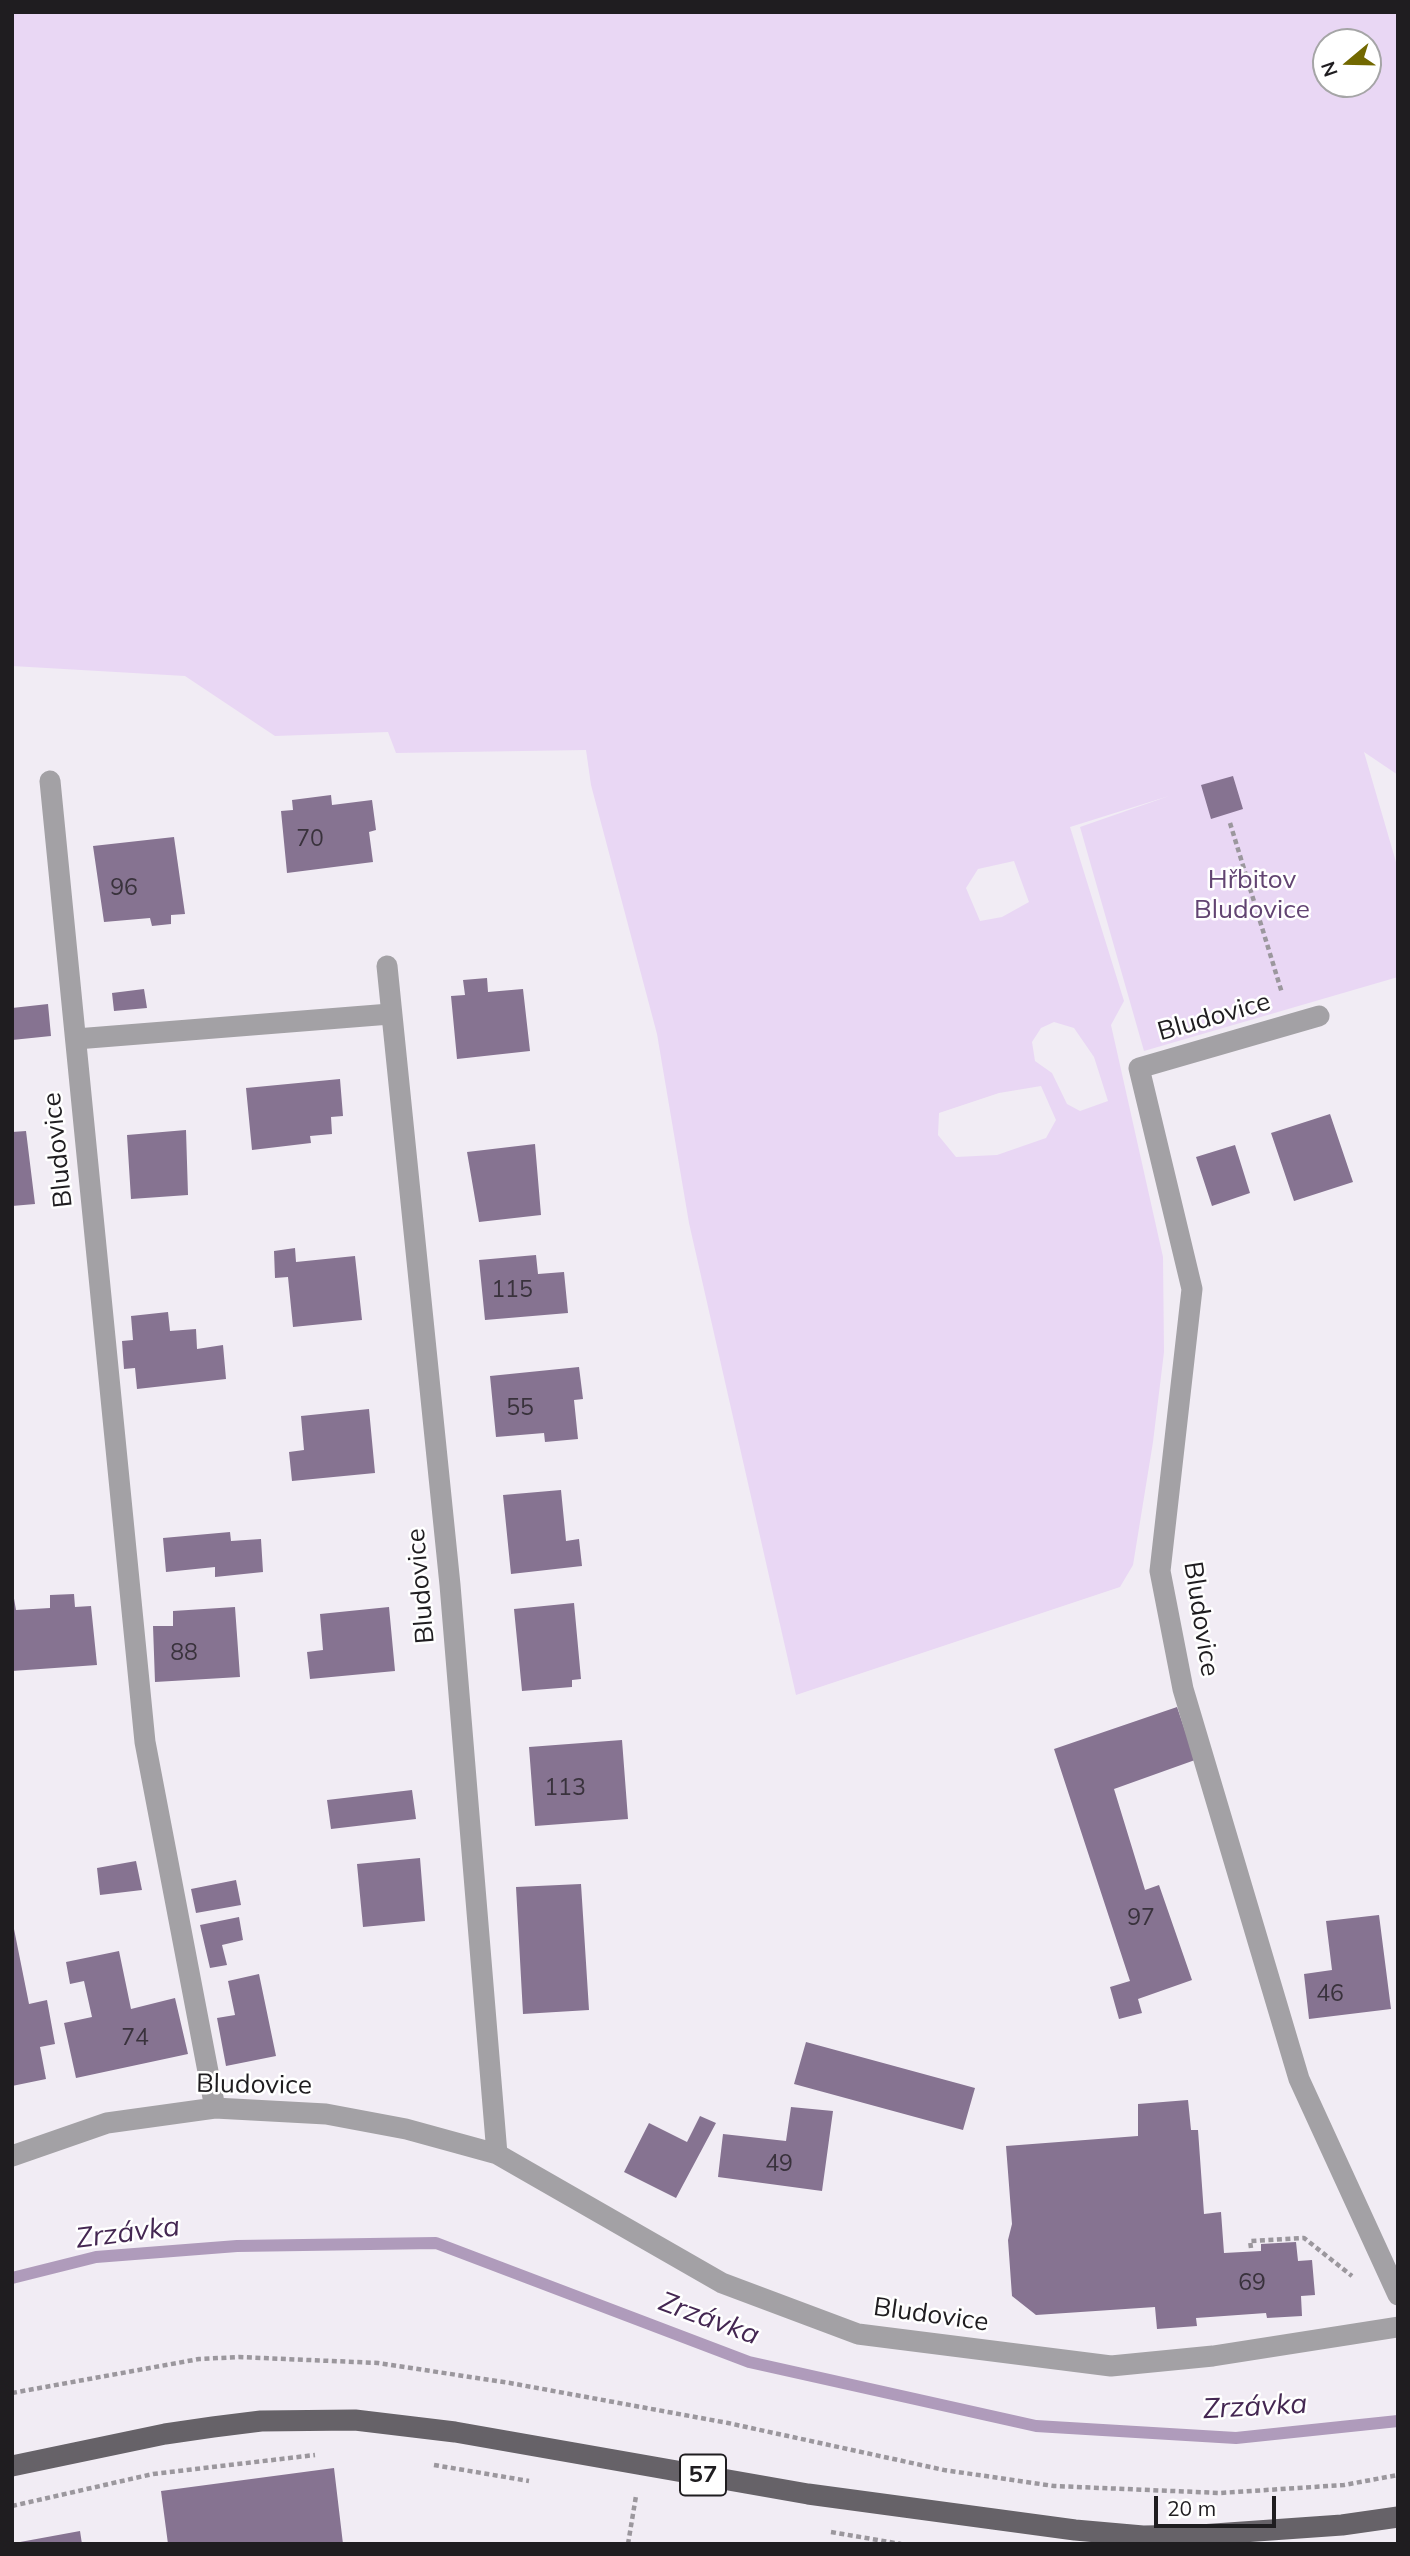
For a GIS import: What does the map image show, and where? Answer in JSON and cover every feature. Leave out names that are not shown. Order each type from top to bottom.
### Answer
[{"type":"main road","name":"57","points":[[12,2466],[165,2434],[261,2421],[355,2420],[455,2432],[918,2510],[1143,2536],[1266,2531],[1398,2517]]},
{"type":"street","name":"Bludovice","points":[[50,781],[145,1742],[215,2108]]},
{"type":"street","name":"Bludovice","points":[[387,966],[450,1585],[497,2154]]},
{"type":"street","points":[[76,1039],[390,1014]]},
{"type":"street","name":"Bludovice","points":[[1319,1016],[1139,1068],[1192,1289],[1160,1571],[1183,1689],[1299,2079],[1398,2295]]},
{"type":"street","name":"Bludovice","points":[[12,2156],[107,2123],[215,2108],[326,2114],[406,2129],[497,2154],[722,2283],[858,2334],[1111,2366],[1213,2357],[1398,2327]]},
{"type":"path","points":[[1230,823],[1291,1024]]},
{"type":"path","points":[[1251,2248],[1250,2241],[1304,2238],[1360,2282],[1388,2274]]},
{"type":"path","points":[[12,2393],[199,2359],[239,2357],[378,2364],[551,2390],[728,2423],[944,2470],[1054,2486],[1220,2493],[1345,2485],[1398,2475]]},
{"type":"path","points":[[12,2506],[153,2474],[319,2455]]},
{"type":"path","points":[[428,2464],[536,2482]]},
{"type":"path","points":[[628,2544],[633,2498],[642,2464]]},
{"type":"path","points":[[633,2498],[649,2501]]},
{"type":"path","points":[[819,2530],[901,2544]]},
{"type":"green space","name":"Hřbitov Bludovice","points":[[12,12],[1398,12],[1398,775],[1364,752],[1398,869],[1398,977],[1144,1051],[1080,827],[1169,796],[1070,827],[1124,1001],[1111,1025],[1163,1257],[1164,1352],[1153,1442],[1133,1565],[1120,1587],[796,1695],[689,1223],[657,1034],[591,785],[586,750],[396,753],[388,732],[275,736],[185,676],[12,666]],"holes":[[[1014,861],[1029,902],[1002,917],[980,921],[966,888],[978,869]],[[1054,1022],[1074,1028],[1094,1057],[1108,1101],[1080,1111],[1067,1104],[1052,1073],[1035,1061],[1032,1042],[1041,1028]],[[1041,1086],[1056,1120],[1046,1138],[997,1155],[956,1157],[938,1135],[939,1113],[999,1093]]]},
{"type":"building","points":[[1233,776],[1243,809],[1211,819],[1201,785]]},
{"type":"building","points":[[331,795],[332,805],[372,800],[376,830],[369,832],[373,862],[287,873],[281,811],[293,810],[292,800]]},
{"type":"building","points":[[174,837],[185,914],[171,915],[171,924],[152,926],[150,918],[104,922],[93,846]]},
{"type":"building","points":[[487,978],[488,992],[523,989],[530,1051],[457,1059],[451,996],[465,995],[463,980]]},
{"type":"building","points":[[144,989],[147,1008],[114,1011],[112,993]]},
{"type":"building","points":[[48,1004],[51,1036],[12,1040],[12,1008]]},
{"type":"building","points":[[340,1079],[343,1116],[331,1117],[332,1134],[310,1136],[311,1143],[252,1150],[246,1088]]},
{"type":"building","points":[[1330,1114],[1353,1182],[1294,1201],[1271,1133]]},
{"type":"building","points":[[186,1130],[188,1195],[131,1199],[127,1135]]},
{"type":"building","points":[[26,1131],[35,1204],[12,1206],[12,1132]]},
{"type":"building","points":[[535,1144],[541,1215],[479,1222],[467,1152]]},
{"type":"building","points":[[1235,1145],[1250,1193],[1212,1206],[1196,1157]]},
{"type":"building","points":[[295,1248],[296,1262],[355,1256],[362,1320],[293,1327],[288,1277],[275,1278],[274,1251]]},
{"type":"building","points":[[536,1255],[538,1274],[564,1272],[568,1313],[485,1320],[479,1260]]},
{"type":"building","points":[[168,1312],[170,1331],[196,1329],[197,1349],[223,1345],[226,1379],[137,1389],[135,1368],[124,1369],[122,1341],[133,1340],[131,1316]]},
{"type":"building","points":[[579,1367],[583,1399],[574,1400],[578,1439],[545,1442],[544,1433],[496,1437],[490,1376]]},
{"type":"building","points":[[369,1409],[375,1473],[292,1481],[289,1452],[304,1450],[301,1416]]},
{"type":"building","points":[[561,1490],[566,1541],[579,1539],[582,1566],[511,1574],[503,1495]]},
{"type":"building","points":[[230,1532],[231,1541],[261,1539],[263,1572],[215,1577],[215,1567],[166,1572],[163,1538]]},
{"type":"building","points":[[12,1587],[16,1610],[50,1608],[50,1595],[74,1594],[75,1607],[91,1606],[97,1665],[12,1671]]},
{"type":"building","points":[[574,1603],[581,1679],[572,1680],[572,1687],[522,1691],[514,1609]]},
{"type":"building","points":[[235,1607],[240,1677],[155,1682],[153,1626],[173,1626],[173,1611]]},
{"type":"building","points":[[389,1607],[395,1671],[310,1679],[307,1652],[323,1650],[320,1614]]},
{"type":"building","points":[[1177,1707],[1195,1760],[1114,1789],[1145,1890],[1159,1885],[1192,1980],[1138,1999],[1142,2013],[1119,2019],[1110,1987],[1130,1981],[1054,1749]]},
{"type":"building","points":[[622,1740],[628,1819],[535,1826],[529,1747]]},
{"type":"building","points":[[412,1790],[416,1819],[331,1829],[327,1800]]},
{"type":"building","points":[[420,1858],[425,1921],[363,1927],[357,1864]]},
{"type":"building","points":[[136,1861],[142,1890],[100,1895],[97,1868]]},
{"type":"building","points":[[236,1880],[241,1905],[196,1913],[191,1889]]},
{"type":"building","points":[[581,1884],[589,2010],[523,2014],[516,1887]]},
{"type":"building","points":[[1379,1915],[1391,2009],[1309,2019],[1304,1974],[1332,1970],[1326,1921]]},
{"type":"building","points":[[239,1917],[243,1940],[222,1945],[227,1965],[210,1968],[200,1925]]},
{"type":"building","points":[[12,1919],[29,2004],[47,2000],[55,2044],[40,2047],[46,2079],[12,2086]]},
{"type":"building","points":[[119,1951],[131,2009],[175,1998],[188,2054],[76,2078],[64,2023],[92,2017],[84,1981],[70,1984],[66,1962]]},
{"type":"building","points":[[259,1974],[276,2056],[226,2066],[217,2018],[235,2015],[228,1981]]},
{"type":"building","points":[[806,2042],[975,2088],[963,2130],[794,2084]]},
{"type":"building","points":[[1188,2100],[1191,2130],[1198,2130],[1204,2214],[1221,2212],[1224,2253],[1261,2251],[1261,2244],[1296,2242],[1298,2261],[1312,2260],[1315,2295],[1301,2296],[1302,2316],[1267,2318],[1266,2313],[1196,2318],[1197,2326],[1157,2329],[1155,2307],[1036,2315],[1012,2296],[1008,2240],[1012,2224],[1006,2146],[1138,2136],[1138,2104]]},
{"type":"building","points":[[791,2107],[833,2111],[822,2191],[718,2177],[723,2134],[786,2141]]},
{"type":"building","points":[[700,2116],[716,2123],[676,2198],[624,2172],[649,2123],[687,2142]]},
{"type":"building","points":[[334,2468],[343,2544],[168,2544],[161,2491]]},
{"type":"building","points":[[80,2531],[82,2544],[20,2544],[20,2542]]},
{"type":"waterway","name":"Zrzávka","points":[[12,2278],[96,2257],[237,2246],[436,2243],[749,2362],[1036,2426],[1236,2438],[1398,2421]]}]
